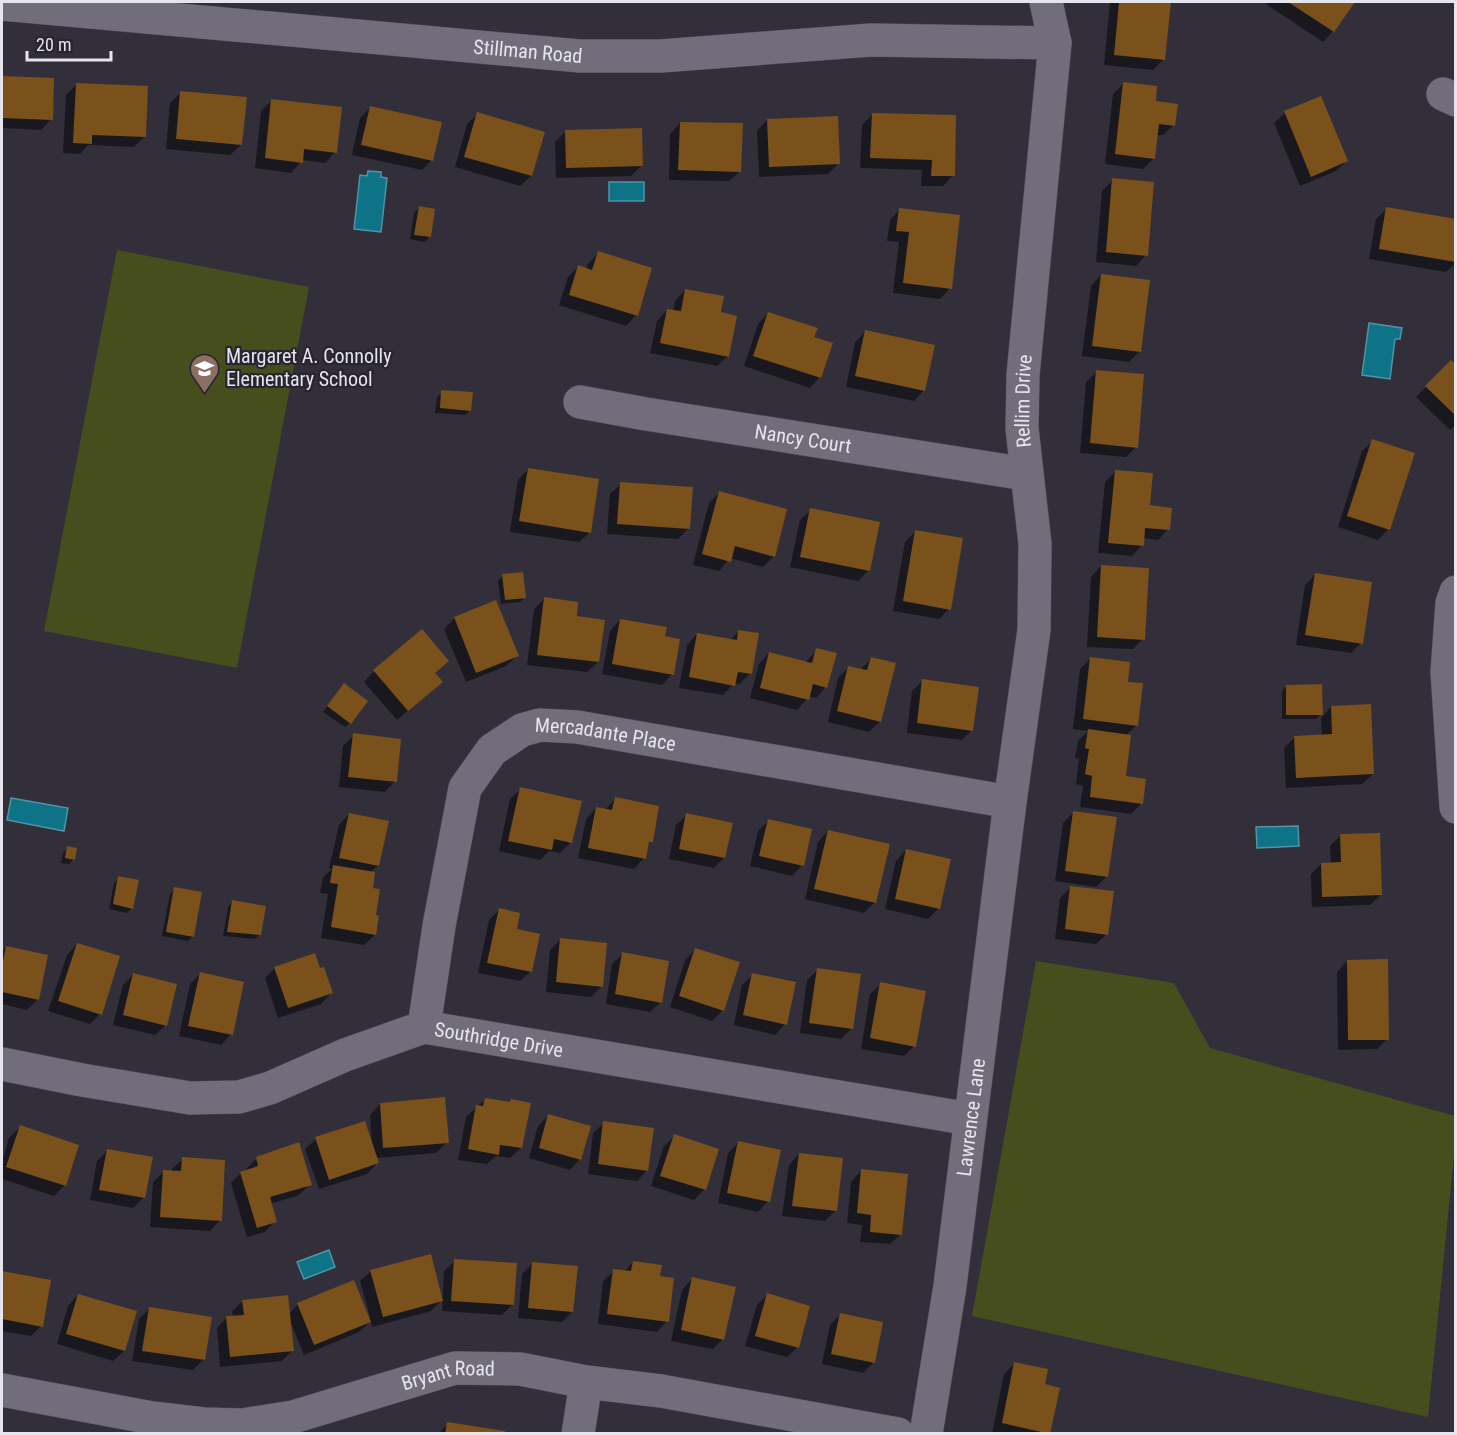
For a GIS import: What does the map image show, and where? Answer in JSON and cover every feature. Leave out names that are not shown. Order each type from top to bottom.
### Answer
[{"type":"street","name":"Rellim Drive","points":[[1010,802],[1034,630],[1035,544],[1022,428],[1023,375],[1055,43],[1046,2]]},
{"type":"street","name":"Stillman Road","points":[[2,3],[580,56],[661,56],[872,40],[1055,43]]},
{"type":"street","name":"Nancy Court","points":[[580,402],[1026,474]]},
{"type":"street","points":[[1455,592],[1452,603],[1447,672],[1455,807]]},
{"type":"street","name":"Mercadante Place","points":[[424,1028],[439,926],[465,788],[492,750],[522,730],[540,725],[577,727],[1010,802]]},
{"type":"street","name":"Lawrence Lane","points":[[926,1434],[950,1286],[1010,802]]},
{"type":"street","name":"Southridge Drive","points":[[2,1064],[190,1098],[239,1097],[270,1088],[345,1054],[424,1028],[970,1119]]},
{"type":"street","name":"Bryant Road","points":[[2,1390],[152,1418],[204,1424],[242,1425],[293,1417],[455,1368],[520,1369],[586,1382],[661,1391],[898,1434]]},
{"type":"street","points":[[578,1434],[586,1382]]},
{"type":"green space","points":[[117,250],[309,287],[237,668],[44,631]]},
{"type":"green space","points":[[1036,961],[1174,983],[1210,1048],[1455,1116],[1455,1145],[1428,1417],[972,1316]]},
{"type":"water","points":[[368,171],[381,172],[381,177],[387,178],[381,232],[354,229],[360,175],[367,176]]},
{"type":"water","points":[[609,182],[644,182],[644,201],[609,201]]},
{"type":"water","points":[[1369,323],[1402,328],[1400,339],[1395,339],[1390,379],[1362,375]]},
{"type":"water","points":[[11,798],[68,808],[64,831],[7,820]]},
{"type":"water","points":[[1298,826],[1299,846],[1257,848],[1256,827]]},
{"type":"water","points":[[329,1250],[335,1267],[304,1279],[297,1262]]},
{"type":"building","points":[[1119,2],[1171,2],[1165,60],[1114,55]]},
{"type":"building","points":[[1288,2],[1355,2],[1334,32]]},
{"type":"building","points":[[2,76],[54,78],[53,120],[2,118]]},
{"type":"building","points":[[1123,82],[1157,86],[1156,101],[1178,104],[1175,126],[1159,124],[1155,159],[1115,154]]},
{"type":"building","points":[[76,83],[148,86],[146,137],[92,135],[92,144],[73,143]]},
{"type":"building","points":[[180,91],[247,97],[242,145],[176,139]]},
{"type":"building","points":[[1321,96],[1348,161],[1311,177],[1284,111]]},
{"type":"building","points":[[271,99],[342,107],[337,153],[304,149],[303,163],[265,158]]},
{"type":"building","points":[[370,106],[442,122],[433,161],[361,145]]},
{"type":"building","points":[[477,112],[545,132],[532,176],[464,157]]},
{"type":"building","points":[[872,113],[956,115],[955,176],[931,176],[932,160],[870,158]]},
{"type":"building","points":[[838,116],[840,164],[769,167],[767,119]]},
{"type":"building","points":[[680,122],[743,123],[741,172],[678,170]]},
{"type":"building","points":[[642,128],[643,166],[566,168],[565,130]]},
{"type":"building","points":[[1112,178],[1154,182],[1148,256],[1106,252]]},
{"type":"building","points":[[419,206],[435,209],[431,237],[414,235]]},
{"type":"building","points":[[1386,207],[1456,219],[1456,262],[1379,249]]},
{"type":"building","points":[[899,208],[960,215],[952,289],[903,283],[909,232],[896,231]]},
{"type":"building","points":[[598,251],[652,268],[638,316],[569,295],[578,265],[592,270]]},
{"type":"building","points":[[1101,274],[1150,280],[1141,352],[1092,346]]},
{"type":"building","points":[[685,289],[724,296],[721,312],[737,316],[729,357],[660,343],[667,309],[681,311]]},
{"type":"building","points":[[768,312],[818,328],[814,337],[833,343],[821,378],[753,356]]},
{"type":"building","points":[[865,330],[935,345],[925,391],[855,376]]},
{"type":"building","points":[[1451,360],[1456,365],[1456,416],[1425,386]]},
{"type":"building","points":[[1096,370],[1144,374],[1138,448],[1090,443]]},
{"type":"building","points":[[441,390],[473,392],[471,411],[440,408]]},
{"type":"building","points":[[1372,439],[1415,453],[1390,530],[1347,516]]},
{"type":"building","points":[[528,468],[599,479],[591,533],[519,521]]},
{"type":"building","points":[[1115,470],[1153,473],[1150,505],[1172,508],[1170,530],[1145,528],[1144,546],[1108,543]]},
{"type":"building","points":[[620,482],[693,487],[690,529],[617,524]]},
{"type":"building","points":[[719,491],[787,509],[775,557],[735,546],[731,562],[702,554]]},
{"type":"building","points":[[810,508],[880,522],[870,571],[800,557]]},
{"type":"building","points":[[915,530],[963,538],[951,610],[903,601]]},
{"type":"building","points":[[1101,565],[1149,568],[1145,640],[1097,637]]},
{"type":"building","points":[[523,572],[526,598],[505,600],[502,574]]},
{"type":"building","points":[[1315,573],[1372,582],[1363,644],[1305,635]]},
{"type":"building","points":[[544,597],[578,602],[577,616],[605,620],[599,662],[537,655]]},
{"type":"building","points":[[496,600],[519,656],[476,673],[454,617]]},
{"type":"building","points":[[620,619],[667,627],[665,636],[680,639],[674,675],[612,664]]},
{"type":"building","points":[[422,629],[449,661],[435,673],[443,682],[408,711],[373,670]]},
{"type":"building","points":[[738,630],[759,633],[752,674],[738,672],[735,686],[689,677],[697,633],[737,640]]},
{"type":"building","points":[[816,648],[837,653],[827,688],[813,684],[809,700],[760,688],[769,652],[812,663]]},
{"type":"building","points":[[871,657],[896,663],[881,722],[837,711],[848,666],[867,670]]},
{"type":"building","points":[[1090,657],[1130,662],[1128,682],[1143,683],[1138,726],[1083,719]]},
{"type":"building","points":[[922,679],[979,687],[973,731],[917,723]]},
{"type":"building","points":[[344,683],[368,701],[351,724],[327,706]]},
{"type":"building","points":[[1322,684],[1323,715],[1286,715],[1286,685]]},
{"type":"building","points":[[1371,704],[1374,774],[1296,778],[1294,736],[1332,734],[1331,706]]},
{"type":"building","points":[[1088,729],[1131,735],[1126,776],[1146,779],[1143,804],[1090,797],[1092,776],[1085,774],[1089,749],[1085,748]]},
{"type":"building","points":[[353,733],[401,739],[397,782],[348,777]]},
{"type":"building","points":[[520,787],[582,801],[572,843],[554,839],[552,850],[508,841]]},
{"type":"building","points":[[615,797],[659,806],[653,842],[649,842],[646,859],[588,848],[596,807],[612,810]]},
{"type":"building","points":[[1073,811],[1117,817],[1108,877],[1065,871]]},
{"type":"building","points":[[349,813],[389,821],[379,866],[339,858]]},
{"type":"building","points":[[686,813],[733,823],[725,858],[679,849]]},
{"type":"building","points":[[768,819],[812,829],[804,866],[759,856]]},
{"type":"building","points":[[828,830],[890,844],[876,903],[814,889]]},
{"type":"building","points":[[1380,833],[1382,895],[1322,897],[1321,863],[1341,862],[1340,834]]},
{"type":"building","points":[[67,846],[77,848],[75,860],[65,858]]},
{"type":"building","points":[[906,849],[951,859],[940,909],[895,899]]},
{"type":"building","points":[[333,865],[375,872],[373,888],[380,889],[376,935],[331,927],[338,884],[330,883]]},
{"type":"building","points":[[118,876],[139,880],[133,909],[113,904]]},
{"type":"building","points":[[1070,886],[1114,891],[1108,935],[1065,929]]},
{"type":"building","points":[[174,887],[202,892],[194,937],[166,932]]},
{"type":"building","points":[[232,900],[266,906],[261,935],[227,932]]},
{"type":"building","points":[[499,908],[520,913],[517,929],[540,934],[532,972],[487,963]]},
{"type":"building","points":[[560,938],[607,943],[603,987],[556,982]]},
{"type":"building","points":[[77,943],[120,956],[102,1015],[58,1001]]},
{"type":"building","points":[[6,946],[48,955],[39,1000],[2,992],[2,966]]},
{"type":"building","points":[[695,948],[740,962],[724,1011],[679,996]]},
{"type":"building","points":[[622,952],[669,961],[662,1003],[615,994]]},
{"type":"building","points":[[315,953],[320,968],[324,967],[333,993],[288,1008],[274,967]]},
{"type":"building","points":[[1388,959],[1389,1040],[1348,1040],[1347,960]]},
{"type":"building","points":[[817,968],[861,974],[853,1029],[809,1023]]},
{"type":"building","points":[[200,972],[244,982],[233,1035],[188,1026]]},
{"type":"building","points":[[133,973],[177,984],[167,1026],[123,1015]]},
{"type":"building","points":[[752,973],[796,982],[787,1025],[743,1015]]},
{"type":"building","points":[[880,982],[926,991],[916,1047],[870,1038]]},
{"type":"building","points":[[445,1097],[449,1143],[383,1148],[380,1103]]},
{"type":"building","points":[[485,1098],[510,1102],[511,1099],[531,1103],[522,1148],[500,1145],[499,1155],[468,1149],[476,1105],[483,1106]]},
{"type":"building","points":[[548,1114],[591,1126],[581,1160],[539,1148]]},
{"type":"building","points":[[365,1121],[379,1163],[329,1180],[315,1137]]},
{"type":"building","points":[[603,1121],[654,1128],[648,1171],[598,1164]]},
{"type":"building","points":[[20,1125],[79,1145],[66,1186],[6,1167]]},
{"type":"building","points":[[674,1134],[719,1149],[706,1190],[660,1176]]},
{"type":"building","points":[[738,1141],[781,1150],[770,1202],[727,1193]]},
{"type":"building","points":[[299,1142],[312,1185],[270,1197],[277,1222],[257,1228],[240,1172],[258,1166],[256,1157]]},
{"type":"building","points":[[107,1149],[153,1157],[145,1198],[99,1190]]},
{"type":"building","points":[[799,1153],[843,1158],[837,1211],[792,1206]]},
{"type":"building","points":[[182,1157],[225,1160],[222,1221],[160,1217],[163,1170],[181,1171]]},
{"type":"building","points":[[861,1169],[908,1174],[902,1235],[870,1232],[871,1215],[857,1213]]},
{"type":"building","points":[[431,1254],[443,1301],[383,1317],[370,1270]]},
{"type":"building","points":[[454,1259],[517,1263],[514,1305],[451,1301]]},
{"type":"building","points":[[633,1261],[662,1265],[660,1276],[674,1278],[669,1322],[607,1314],[613,1269],[631,1271]]},
{"type":"building","points":[[532,1262],[578,1266],[573,1312],[528,1308]]},
{"type":"building","points":[[2,1271],[51,1280],[43,1327],[2,1319]]},
{"type":"building","points":[[692,1277],[736,1287],[724,1340],[681,1330]]},
{"type":"building","points":[[354,1280],[371,1322],[314,1345],[297,1303]]},
{"type":"building","points":[[767,1293],[810,1306],[799,1348],[755,1336]]},
{"type":"building","points":[[78,1294],[137,1311],[125,1351],[66,1334]]},
{"type":"building","points":[[288,1295],[294,1351],[230,1357],[226,1316],[244,1315],[242,1300]]},
{"type":"building","points":[[149,1307],[212,1317],[205,1360],[142,1351]]},
{"type":"building","points":[[840,1313],[883,1322],[875,1363],[831,1354]]},
{"type":"building","points":[[1014,1362],[1048,1369],[1045,1384],[1060,1388],[1050,1434],[1002,1423]]},
{"type":"building","points":[[447,1422],[505,1431],[504,1434],[445,1434]]},
{"type":"place","name":"Margaret A. Connolly Elementary School","points":[[205,394]]}]
